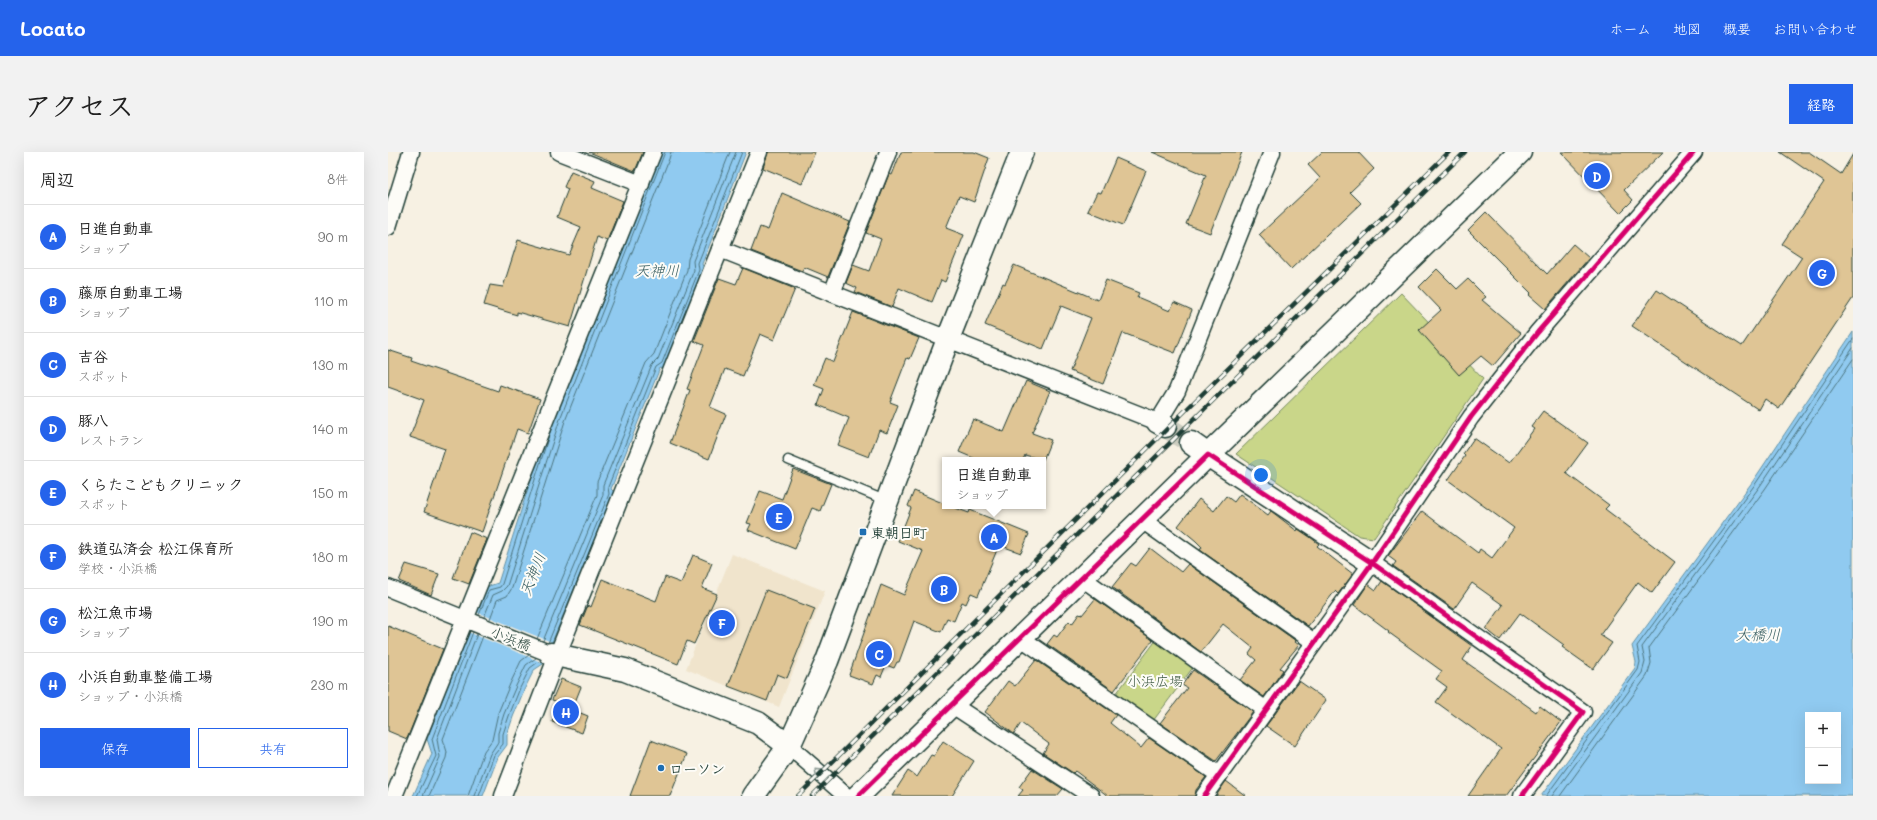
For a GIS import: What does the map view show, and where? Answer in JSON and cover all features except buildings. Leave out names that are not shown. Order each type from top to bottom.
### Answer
[{"type":"street","points":[[388,227],[411,152]]},
{"type":"street","points":[[560,152],[641,184]]},
{"type":"street","points":[[394,796],[468,621],[653,152]]},
{"type":"street","points":[[503,796],[554,655],[759,152]]},
{"type":"street","points":[[832,293],[888,152]]},
{"type":"street","points":[[753,796],[789,746],[827,661],[948,339],[1022,152]]},
{"type":"street","points":[[720,249],[1162,424],[1177,391],[1272,152]]},
{"type":"street","points":[[858,796],[1142,520],[1199,449],[1520,152]]},
{"type":"street","points":[[1204,796],[1372,563],[1470,417],[1538,332],[1694,152]]},
{"type":"street","points":[[1199,449],[1372,563],[1583,712],[1522,796]]},
{"type":"street","points":[[1142,520],[1314,642]]},
{"type":"street","points":[[1082,578],[1266,710]]},
{"type":"street","name":"小浜橋","points":[[388,588],[554,655]]},
{"type":"street","points":[[1021,638],[1219,775]]},
{"type":"street","points":[[554,655],[625,670],[758,723],[789,746],[846,796]]},
{"type":"street","points":[[951,704],[1091,796]]},
{"type":"lane","points":[[788,460],[887,501]]},
{"type":"shaded area","points":[[732,554],[825,591],[779,707],[686,669]]},
{"type":"green space","points":[[1401,293],[1483,379],[1374,538],[1359,536],[1236,454]]},
{"type":"green space","name":"小浜広場","points":[[1157,639],[1194,666],[1153,721],[1116,694]]},
{"type":"water","name":"天神川","points":[[656,152],[746,152],[702,264],[704,269],[664,369],[660,368],[611,489],[614,492],[543,664],[534,670],[524,690],[507,735],[507,745],[498,757],[483,796],[413,796],[432,754],[427,739],[486,587],[498,583],[551,416]]},
{"type":"water","name":"大橋川","points":[[1853,332],[1853,796],[1541,796],[1635,668],[1636,662],[1632,646],[1753,481]]},
{"type":"pier","points":[[476,612],[554,643],[546,664],[468,632]]},
{"type":"tunnel","points":[[1165,426],[1191,443]]},
{"type":"railway","points":[[798,796],[1188,408],[1449,152]]},
{"type":"railway","points":[[812,796],[1465,152]]},
{"type":"cycle path","points":[[1204,796],[1372,563],[1471,417],[1538,332],[1694,152]]},
{"type":"cycle path","points":[[858,796],[1208,455],[1372,563],[1583,712],[1522,796]]},
{"type":"place","name":"豚八","points":[[1597,176]]},
{"type":"place","name":"松江魚市場","points":[[1822,273]]},
{"type":"place","name":"くらたこどもクリニック","points":[[779,517]]},
{"type":"place","name":"東朝日町","points":[[863,532]]},
{"type":"place","name":"日進自動車","points":[[994,537]]},
{"type":"place","name":"藤原自動車工場","points":[[944,589]]},
{"type":"place","name":"鉄道弘済会 松江保育所","points":[[722,623]]},
{"type":"place","name":"吉谷","points":[[879,654]]},
{"type":"place","name":"小浜自動車整備工場","points":[[566,712]]},
{"type":"place","name":"ローソン","points":[[661,768]]}]
